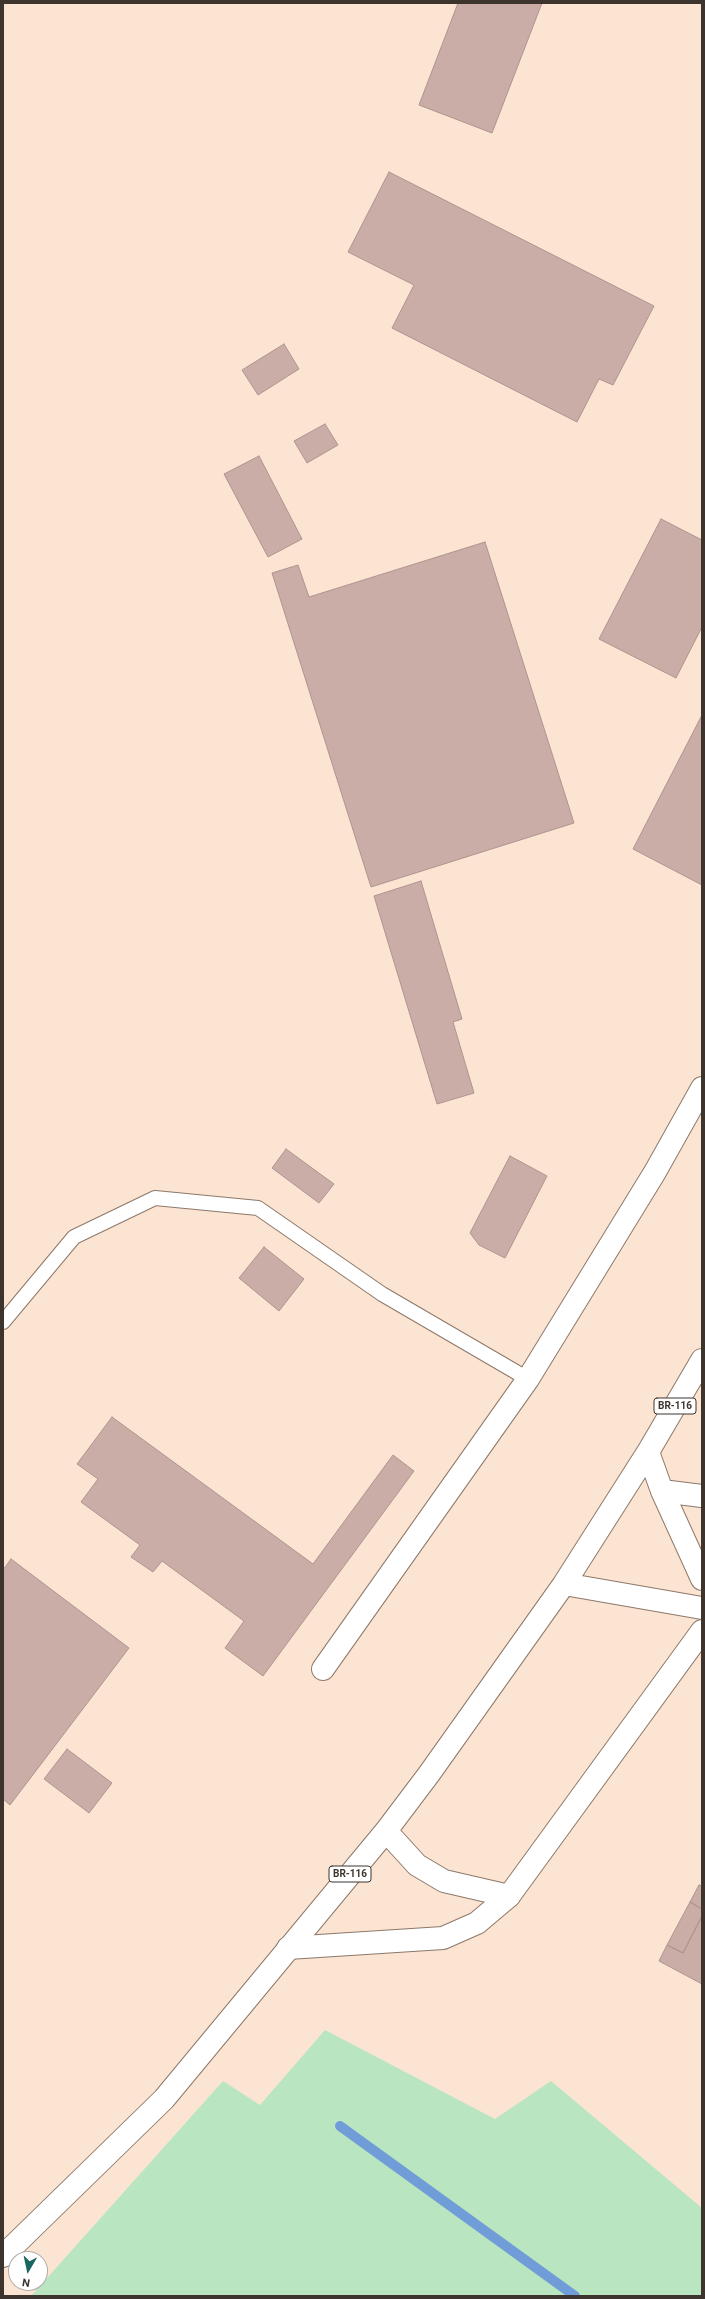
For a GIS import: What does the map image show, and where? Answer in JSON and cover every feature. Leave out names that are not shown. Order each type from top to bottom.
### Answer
[{"type":"main road","points":[[323,1669],[528,1378],[655,1172],[702,1088]]},
{"type":"main road","name":"BR-116","points":[[3,2256],[164,2099],[386,1831],[429,1774],[564,1584],[648,1452],[702,1360]]},
{"type":"main road","points":[[648,1452],[662,1491],[702,1579]]},
{"type":"main road","points":[[662,1491],[702,1496]]},
{"type":"main road","points":[[564,1584],[702,1608]]},
{"type":"main road","points":[[288,1948],[444,1938],[477,1923],[509,1896],[702,1631]]},
{"type":"main road","points":[[386,1831],[417,1865],[444,1881],[509,1896]]},
{"type":"lane","points":[[3,1322],[74,1237],[155,1198],[258,1208],[382,1294],[528,1378]]},
{"type":"green space","points":[[325,2030],[495,2119],[551,2081],[702,2208],[702,2296],[31,2296],[35,2291],[48,2291],[48,2277],[223,2081],[260,2105]]},
{"type":"building","points":[[458,3],[542,3],[492,133],[419,105]]},
{"type":"building","points":[[389,172],[654,306],[613,385],[599,379],[577,422],[392,328],[414,285],[348,252]]},
{"type":"building","points":[[284,344],[299,369],[258,395],[242,370]]},
{"type":"building","points":[[325,424],[338,445],[307,463],[294,441]]},
{"type":"building","points":[[259,456],[302,539],[268,557],[224,474]]},
{"type":"building","points":[[661,519],[702,540],[702,627],[676,678],[599,639]]},
{"type":"building","points":[[485,542],[574,823],[371,887],[272,573],[298,565],[309,597]]},
{"type":"building","points":[[702,715],[702,885],[633,849]]},
{"type":"building","points":[[421,881],[462,1019],[453,1022],[474,1093],[437,1104],[374,896]]},
{"type":"building","points":[[286,1149],[334,1184],[319,1203],[272,1168]]},
{"type":"building","points":[[510,1156],[547,1176],[505,1258],[479,1245],[470,1233]]},
{"type":"building","points":[[264,1247],[304,1279],[279,1311],[239,1278]]},
{"type":"building","points":[[112,1417],[313,1564],[393,1455],[414,1471],[263,1676],[225,1648],[244,1621],[162,1561],[153,1572],[131,1557],[140,1545],[81,1502],[98,1479],[77,1464]]},
{"type":"building","points":[[11,1559],[129,1648],[10,1805],[3,1799],[3,1570]]},
{"type":"building","points":[[67,1749],[112,1783],[89,1813],[44,1779]]},
{"type":"building","points":[[699,1885],[702,1886],[702,1909],[690,1902]]},
{"type":"building","points":[[690,1902],[702,1909],[702,1916],[683,1953],[667,1945]]},
{"type":"building","points":[[702,1916],[702,1984],[659,1961],[667,1945],[683,1953]]},
{"type":"waterway","points":[[340,2126],[575,2296]]}]
